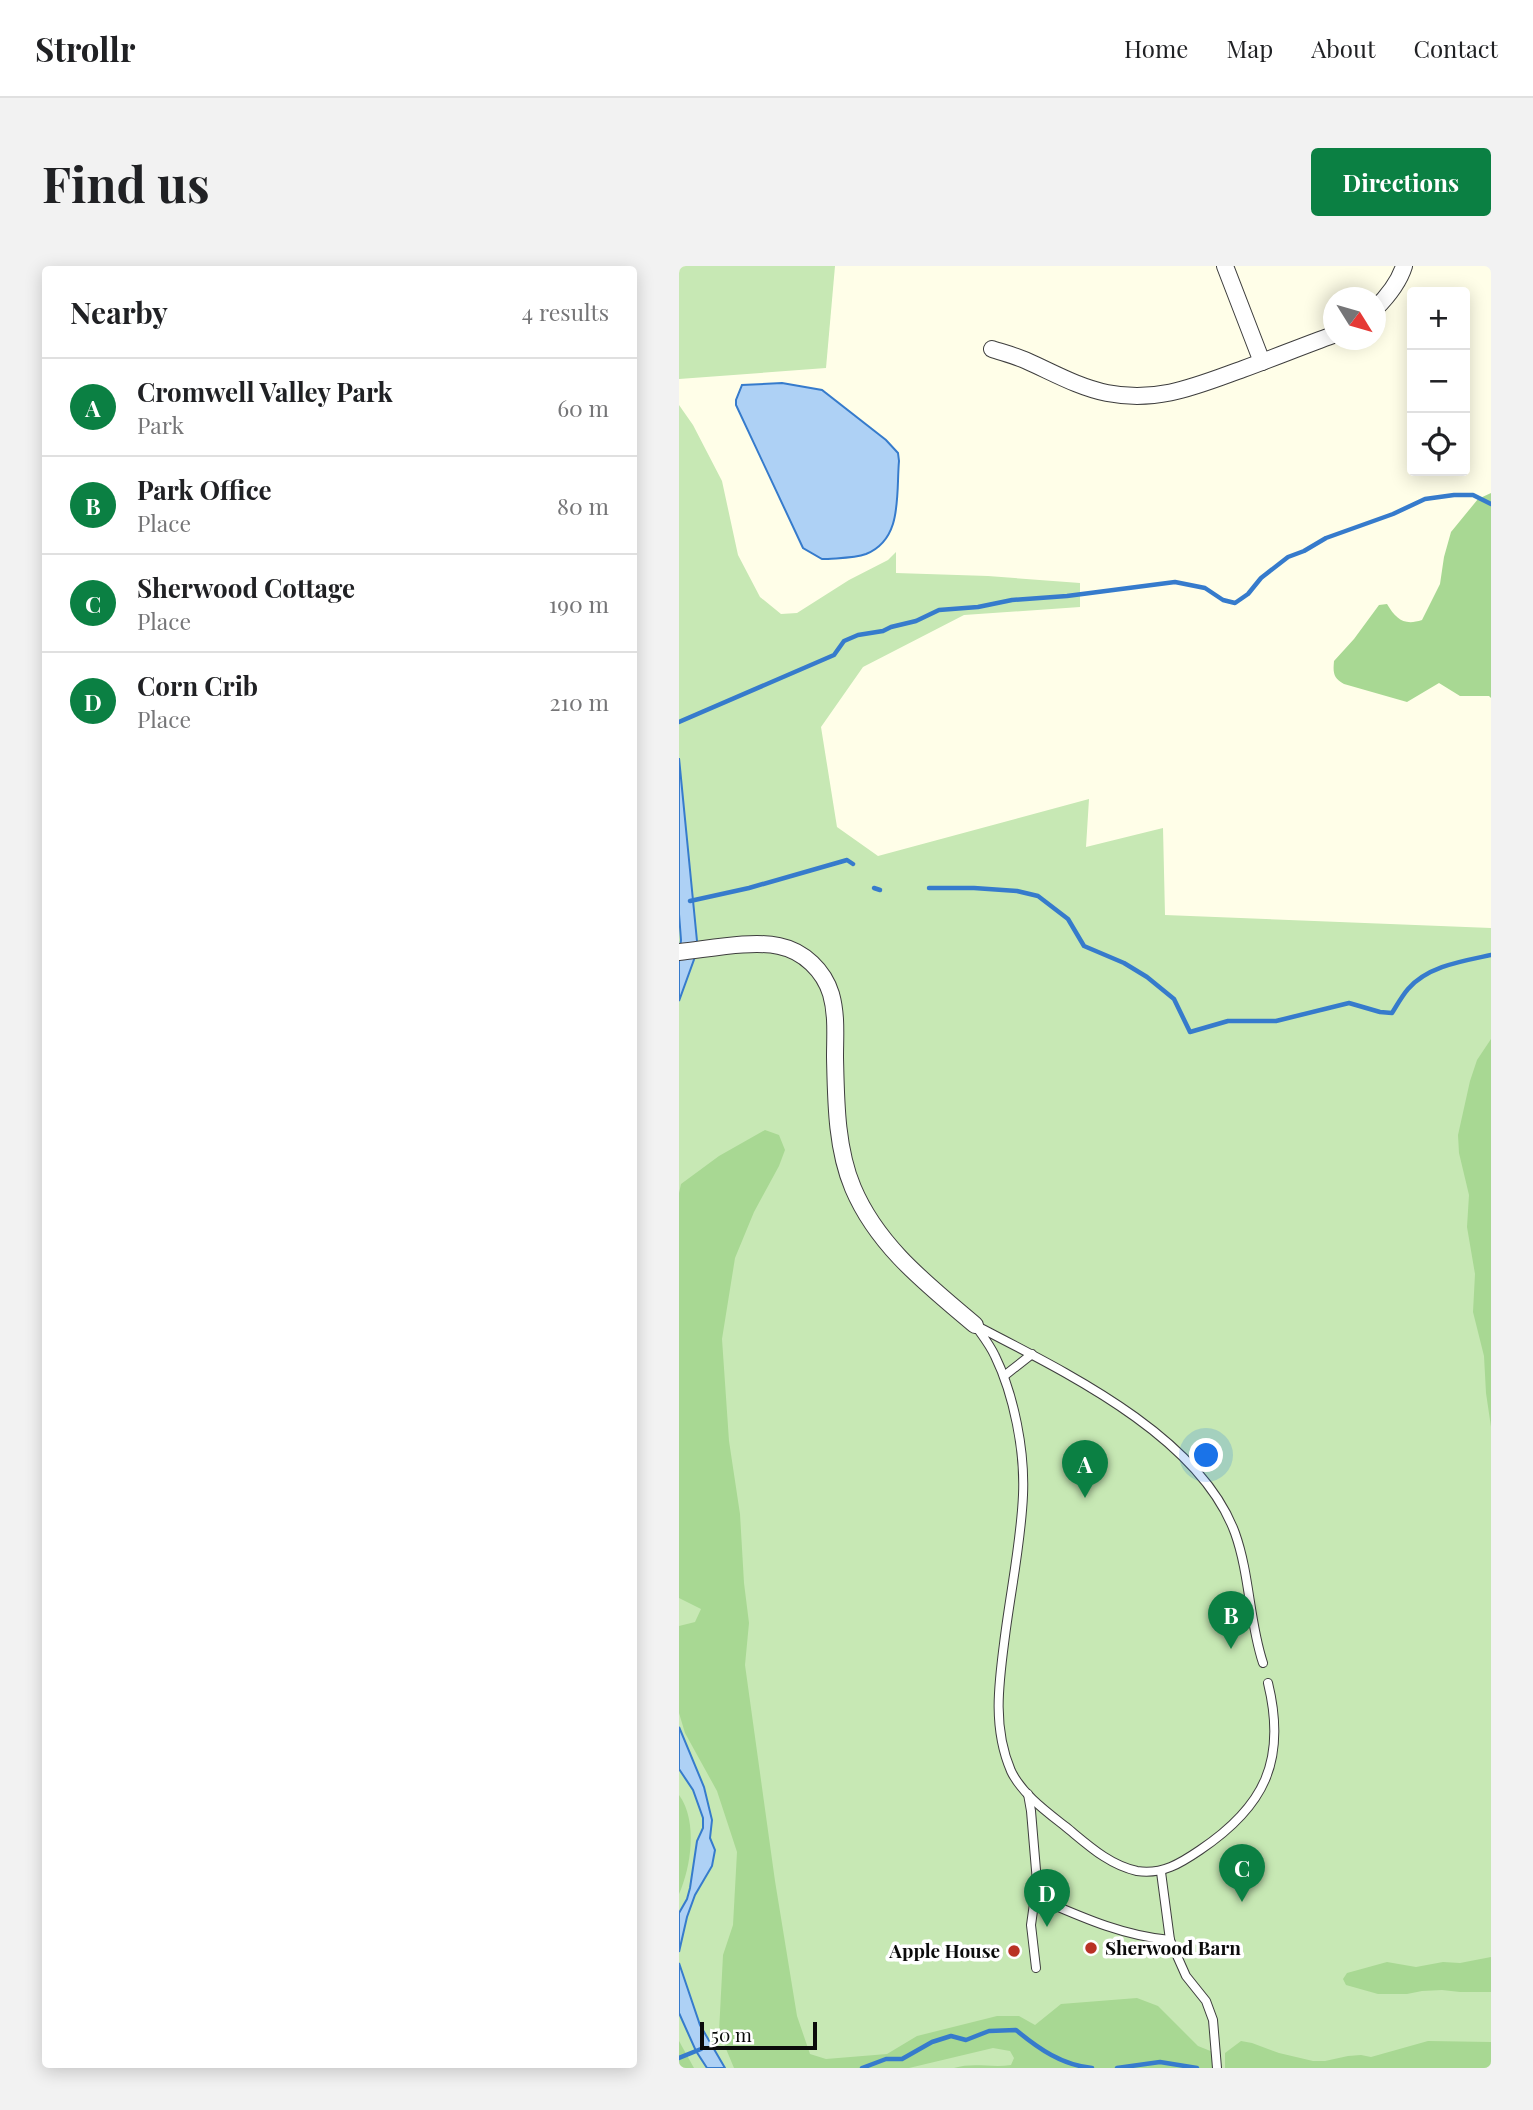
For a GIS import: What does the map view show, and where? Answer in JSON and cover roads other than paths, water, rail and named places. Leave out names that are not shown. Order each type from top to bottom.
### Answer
[{"type":"street","points":[[1225,266],[1262,362]]},
{"type":"street","points":[[1386,299],[1404,266]]},
{"type":"street","points":[[992,349],[1026,360],[1084,387],[1108,393],[1158,396],[1187,390],[1323,339]]},
{"type":"street","points":[[679,952],[759,944],[777,946],[802,956],[815,966],[831,995],[835,1017],[838,1126],[843,1159],[853,1188],[884,1239],[911,1270],[975,1325]]},
{"type":"lane","points":[[975,1325],[1031,1354],[1138,1419],[1174,1448],[1203,1478],[1224,1509],[1235,1534],[1243,1560],[1263,1663]]},
{"type":"lane","points":[[975,1325],[994,1353],[1004,1376],[1015,1414],[1020,1450],[1023,1492],[999,1679],[997,1722],[1012,1773],[1028,1794],[1103,1856],[1119,1865],[1139,1871],[1161,1872],[1190,1856],[1233,1826],[1252,1805],[1264,1784],[1272,1759],[1275,1736],[1268,1683]]},
{"type":"lane","points":[[1004,1376],[1031,1354]]},
{"type":"lane","points":[[1028,1794],[1037,1882],[1031,1925],[1036,1968]]},
{"type":"lane","points":[[1161,1872],[1170,1940],[1187,1976],[1206,2001],[1213,2020],[1217,2068]]},
{"type":"lane","points":[[1035,1897],[1127,1934],[1170,1940]]},
{"type":"water","points":[[782,383],[822,390],[886,440],[898,453],[897,501],[892,527],[878,547],[866,554],[822,559],[803,548],[736,405],[742,385]]},
{"type":"water","points":[[679,758],[697,941],[696,954],[679,1001],[681,940]]},
{"type":"water","points":[[679,1727],[704,1787],[712,1820],[710,1838],[715,1850],[712,1866],[695,1895],[687,1917],[679,1952],[679,1913],[690,1888],[703,1818],[693,1790],[679,1769]]},
{"type":"water","points":[[679,1963],[700,2025],[725,2068],[707,2068],[679,2013]]},
{"type":"waterway","points":[[679,722],[834,655],[844,641],[916,621],[939,610],[1175,582],[1205,588],[1223,600],[1235,603],[1288,557],[1326,538],[1393,514],[1425,499],[1473,495],[1491,504]]},
{"type":"waterway","points":[[690,901],[749,888],[847,860],[853,864]]},
{"type":"waterway","points":[[874,888],[880,890]]},
{"type":"waterway","points":[[929,888],[1017,891],[1038,896],[1068,919],[1084,946],[1124,963],[1174,999],[1190,1032],[1228,1021],[1276,1021],[1349,1003],[1392,1013],[1408,989],[1425,975],[1447,966],[1491,955]]},
{"type":"waterway","points":[[862,2068],[886,2059],[902,2059],[932,2042],[951,2036],[966,2040],[989,2031],[1016,2030],[1051,2055],[1092,2068]]},
{"type":"waterway","points":[[679,2058],[701,2049]]},
{"type":"waterway","points":[[1117,2068],[1160,2062],[1197,2068]]},
{"type":"place","name":"Cromwell Valley Park","points":[[1085,1498]]},
{"type":"place","name":"Park Office","points":[[1231,1649]]},
{"type":"place","name":"Sherwood Cottage","points":[[1242,1902]]},
{"type":"place","name":"Corn Crib","points":[[1047,1927]]},
{"type":"place","name":"Sherwood Barn","points":[[1091,1948]]},
{"type":"place","name":"Apple House","points":[[1014,1951]]}]
